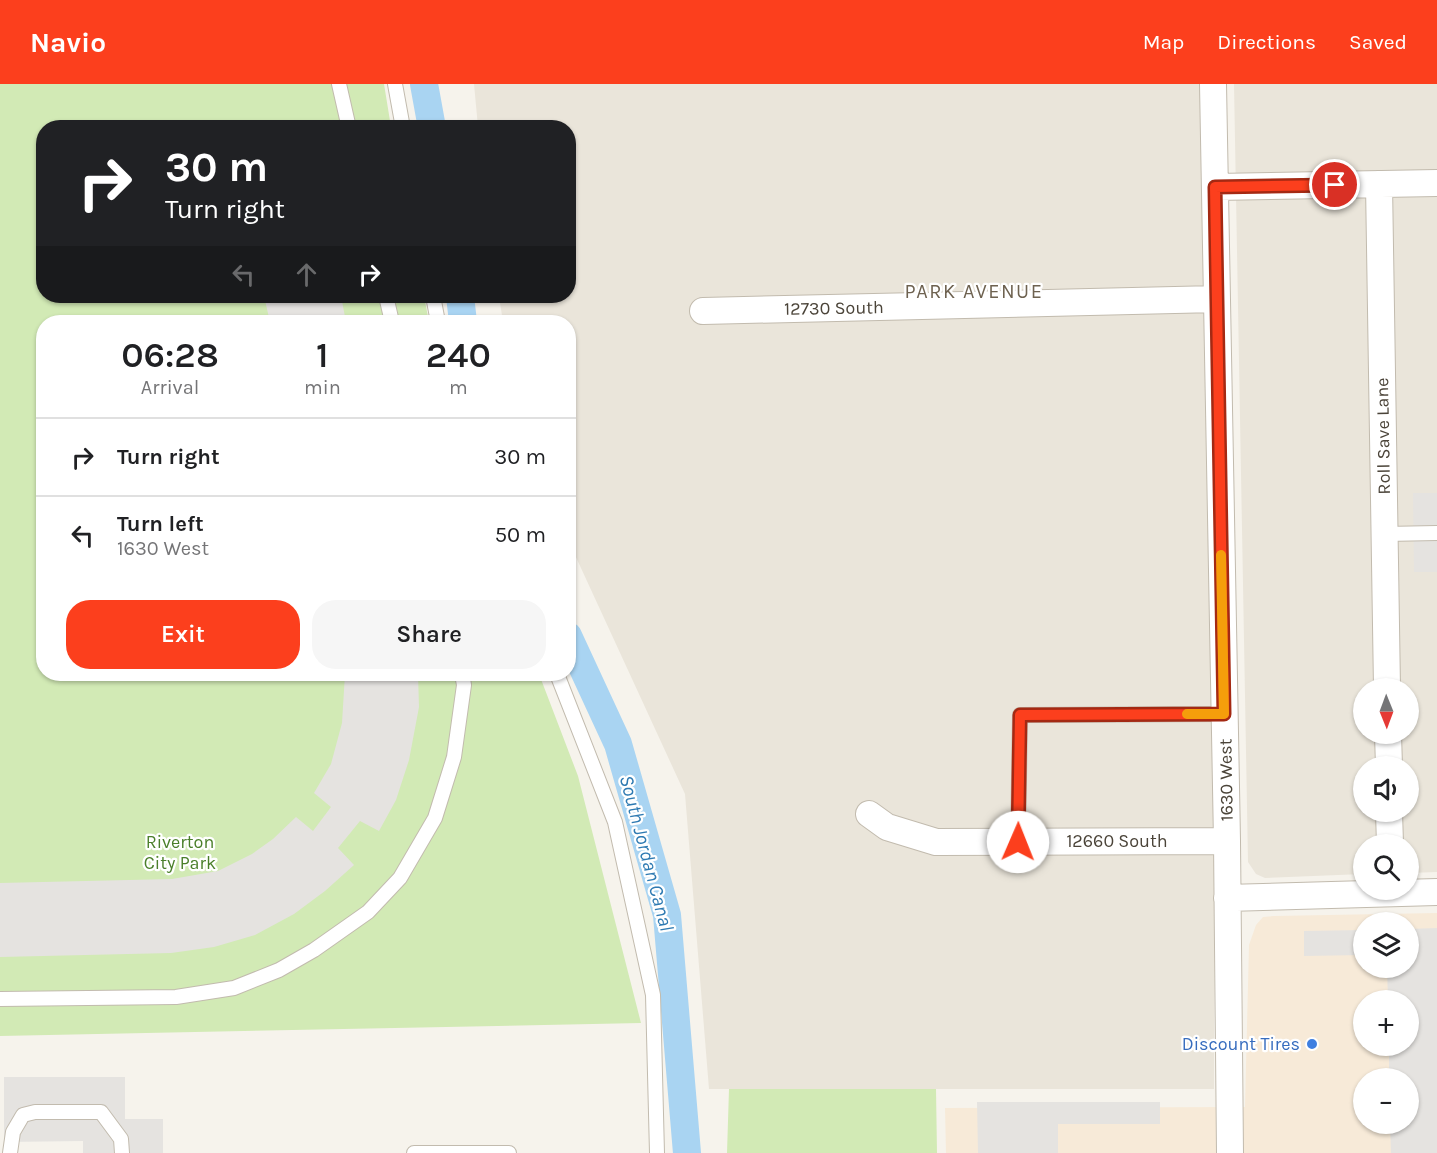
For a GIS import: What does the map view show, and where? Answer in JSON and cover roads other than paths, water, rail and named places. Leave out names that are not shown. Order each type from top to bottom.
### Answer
[{"type":"street","name":"1630 West","points":[[1213,84],[1227,841],[1230,1153]]},
{"type":"street","points":[[1215,187],[1437,183]]},
{"type":"street","name":"Roll Save Lane","points":[[1379,184],[1387,678]]},
{"type":"street","name":"12730 South","points":[[703,311],[1217,299]]},
{"type":"street","name":"12660 South","points":[[869,814],[887,827],[936,843],[1227,841]]},
{"type":"street","points":[[1419,892],[1437,892]]},
{"type":"street","points":[[1227,898],[1353,893]]},
{"type":"lane","points":[[339,84],[347,120]]},
{"type":"lane","points":[[395,84],[402,120]]},
{"type":"lane","points":[[1385,534],[1437,533]]},
{"type":"lane","points":[[0,999],[176,997],[234,988],[279,970],[314,950],[368,912],[400,878],[435,818],[454,756],[463,681]]},
{"type":"lane","points":[[560,681],[615,822],[650,984],[657,1153]]},
{"type":"lane","points":[[1018,842],[1020,715],[1224,714]]},
{"type":"lane","points":[[10,1153],[11,1139],[23,1115],[35,1112],[101,1112],[122,1139],[122,1153]]},
{"type":"lane","points":[[405,1153],[509,1153]]},
{"type":"waterway","name":"South Jordan Canal","points":[[424,84],[431,120]]},
{"type":"waterway","name":"South Jordan Canal","points":[[461,303],[462,315]]},
{"type":"waterway","name":"South Jordan Canal","points":[[576,653],[618,744],[667,915],[687,1153]]},
{"type":"place","name":"Discount Tires","points":[[1312,1044]]},
{"type":"district","name":"PARK AVENUE","points":[[974,291]]},
{"type":"park label","name":"Riverton City Park","points":[[180,852]]}]
